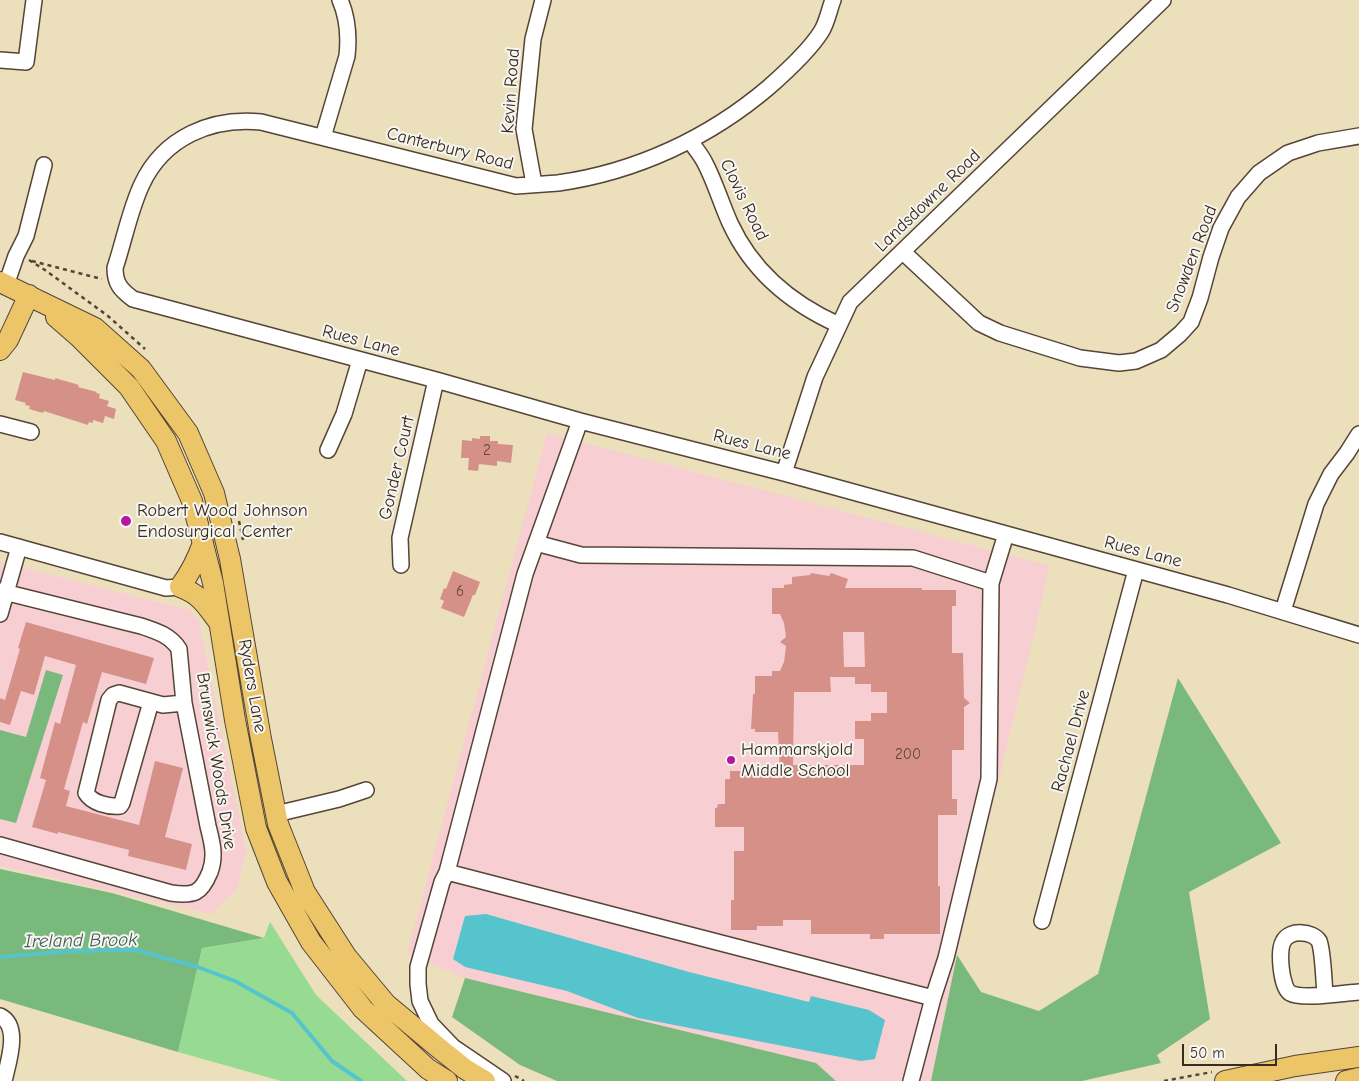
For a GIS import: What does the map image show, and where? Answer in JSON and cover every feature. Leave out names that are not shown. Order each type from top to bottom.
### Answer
[{"type":"main road","name":"Ryders Lane","points":[[3,284],[95,328],[141,369],[188,433],[214,493],[230,559],[261,739],[278,824],[305,892],[346,956],[386,1004],[465,1069],[485,1081]]},
{"type":"main road","name":"Ryders Lane","points":[[29,295],[79,337],[129,387],[166,440],[192,501],[213,583],[235,720],[256,828],[277,882],[311,942],[363,1009],[428,1069],[447,1081]]},
{"type":"main road","points":[[0,350],[8,340],[29,295]]},
{"type":"main road","points":[[203,543],[196,562],[180,587],[198,596],[219,622]]},
{"type":"main road","points":[[1226,1081],[1295,1066],[1359,1057]]},
{"type":"main road","points":[[1346,1081],[1359,1078]]},
{"type":"street","points":[[0,60],[26,62],[34,0]]},
{"type":"street","points":[[323,137],[347,56],[347,24],[340,0]]},
{"type":"street","name":"Kevin Road","points":[[534,184],[524,129],[533,39],[543,0]]},
{"type":"street","name":"Canterbury Road","points":[[133,299],[118,285],[115,278],[116,268],[134,204],[143,182],[156,163],[172,146],[203,128],[214,124],[237,121],[261,122],[516,186],[558,182],[599,175],[640,163],[690,141],[715,127],[750,103],[782,76],[802,56],[822,31],[832,0]]},
{"type":"street","name":"Landsdowne Road","points":[[784,473],[815,377],[850,302],[1163,0]]},
{"type":"street","name":"Snowden Road","points":[[903,252],[979,323],[1000,333],[1080,358],[1119,363],[1136,361],[1161,350],[1191,322],[1221,228],[1238,197],[1258,173],[1288,153],[1318,143],[1359,136]]},
{"type":"street","name":"Clovis Road","points":[[690,141],[705,162],[731,225],[741,244],[754,262],[784,293],[814,313],[839,325]]},
{"type":"street","points":[[3,284],[26,236],[44,164]]},
{"type":"street","name":"Rues Lane","points":[[133,299],[436,380],[580,421],[784,473],[1283,611],[1359,635]]},
{"type":"street","points":[[328,450],[344,414],[360,360]]},
{"type":"street","name":"Gonder Court","points":[[401,565],[400,538],[436,380]]},
{"type":"street","points":[[503,1081],[453,1047],[431,1024],[420,1001],[418,967],[442,882],[447,872],[525,574],[580,421]]},
{"type":"street","points":[[0,424],[31,432]]},
{"type":"street","points":[[1283,611],[1316,504],[1331,474],[1359,434]]},
{"type":"street","points":[[911,1081],[946,958],[989,779],[992,583],[1006,534]]},
{"type":"street","points":[[0,542],[166,588],[180,587]]},
{"type":"street","points":[[536,544],[581,555],[913,558],[992,583]]},
{"type":"street","points":[[0,614],[3,592],[19,547]]},
{"type":"street","name":"Rachael Drive","points":[[1042,921],[1136,570]]},
{"type":"street","name":"Brunswick Woods Drive","points":[[0,846],[170,893],[194,893],[202,889],[213,864],[213,845],[184,703],[179,649],[174,642],[154,630],[141,626],[3,592]]},
{"type":"street","points":[[151,702],[122,803],[120,806],[114,806],[89,798],[86,793],[109,700],[113,695],[118,693],[163,705],[184,703]]},
{"type":"street","points":[[276,814],[339,799],[366,790]]},
{"type":"street","points":[[447,872],[934,998]]},
{"type":"street","points":[[1325,995],[1359,992]]},
{"type":"street","points":[[0,1016],[4,1017],[11,1028],[12,1038],[4,1081]]},
{"type":"path","points":[[16,256],[106,280]]},
{"type":"shaded area","name":"Hammarskjold Middle School","points":[[547,433],[1050,566],[957,955],[931,1081],[836,1081],[815,1063],[465,978],[407,954]]},
{"type":"shaded area","points":[[0,562],[190,610],[199,622],[246,851],[237,889],[211,914],[0,866]]},
{"type":"green space","points":[[46,670],[63,675],[16,823],[0,819],[0,730],[26,737]]},
{"type":"green space","points":[[1178,678],[1281,843],[1189,892],[1210,1019],[1157,1055],[1161,1063],[1082,1081],[931,1081],[957,955],[981,992],[1039,1011],[1098,974]]},
{"type":"green space","points":[[0,869],[112,893],[264,938],[202,948],[178,1052],[0,999]]},
{"type":"green space","points":[[270,922],[316,995],[407,1081],[281,1081],[178,1052],[202,948],[264,938]]},
{"type":"green space","points":[[465,978],[816,1063],[836,1081],[557,1081],[520,1065],[452,1017]]},
{"type":"water","points":[[486,914],[689,972],[809,1002],[811,996],[869,1010],[885,1020],[875,1059],[861,1061],[638,1018],[567,991],[465,967],[453,959],[465,916]]},
{"type":"building","points":[[23,372],[55,380],[55,378],[97,392],[100,394],[99,398],[109,401],[107,406],[116,409],[114,419],[105,416],[103,423],[93,420],[93,423],[89,422],[88,425],[44,411],[43,413],[29,409],[30,406],[25,405],[26,403],[15,400]]},
{"type":"building","points":[[480,436],[490,436],[490,441],[498,441],[498,444],[513,445],[511,463],[497,461],[497,466],[479,464],[478,471],[468,470],[469,458],[461,458],[462,440],[472,441],[472,438],[480,439]]},
{"type":"building","points":[[453,571],[480,582],[464,617],[441,608],[444,601],[440,599]]},
{"type":"building","points":[[811,573],[829,576],[831,573],[848,579],[845,588],[956,590],[956,606],[952,606],[952,653],[963,653],[964,698],[970,703],[964,707],[964,750],[952,750],[952,799],[957,799],[957,815],[938,815],[940,934],[884,934],[884,939],[870,939],[870,934],[811,934],[811,920],[783,920],[783,926],[757,926],[757,930],[731,930],[731,900],[734,900],[734,851],[744,851],[744,827],[715,827],[715,808],[717,808],[718,804],[725,804],[725,779],[730,779],[730,771],[780,771],[778,732],[755,732],[755,729],[751,729],[755,676],[772,676],[772,671],[780,671],[784,662],[786,646],[780,642],[786,637],[784,623],[780,614],[772,614],[772,588],[784,588],[784,585],[792,584],[792,577],[810,575]],"holes":[[[843,632],[864,632],[865,667],[844,667]],[[830,677],[855,677],[855,684],[871,684],[871,692],[887,692],[887,713],[871,713],[871,721],[855,721],[855,739],[864,739],[864,765],[793,765],[794,692],[831,692]]]},
{"type":"building","points":[[26,622],[154,658],[146,684],[102,672],[87,724],[83,722],[64,789],[70,791],[66,806],[139,825],[155,761],[183,768],[165,837],[192,844],[186,870],[128,856],[129,850],[32,827],[46,780],[40,778],[55,722],[60,724],[76,665],[45,656],[34,695],[21,691],[10,725],[0,722],[0,698],[5,700]]},
{"type":"waterway","name":"Ireland Brook","points":[[0,957],[72,951],[136,950],[198,967],[235,981],[292,1013],[332,1061],[361,1081]]},
{"type":"place","name":"Robert Wood Johnson Endosurgical Center","points":[[126,521]]},
{"type":"place","name":"Hammarskjold Middle School","points":[[731,760]]}]
